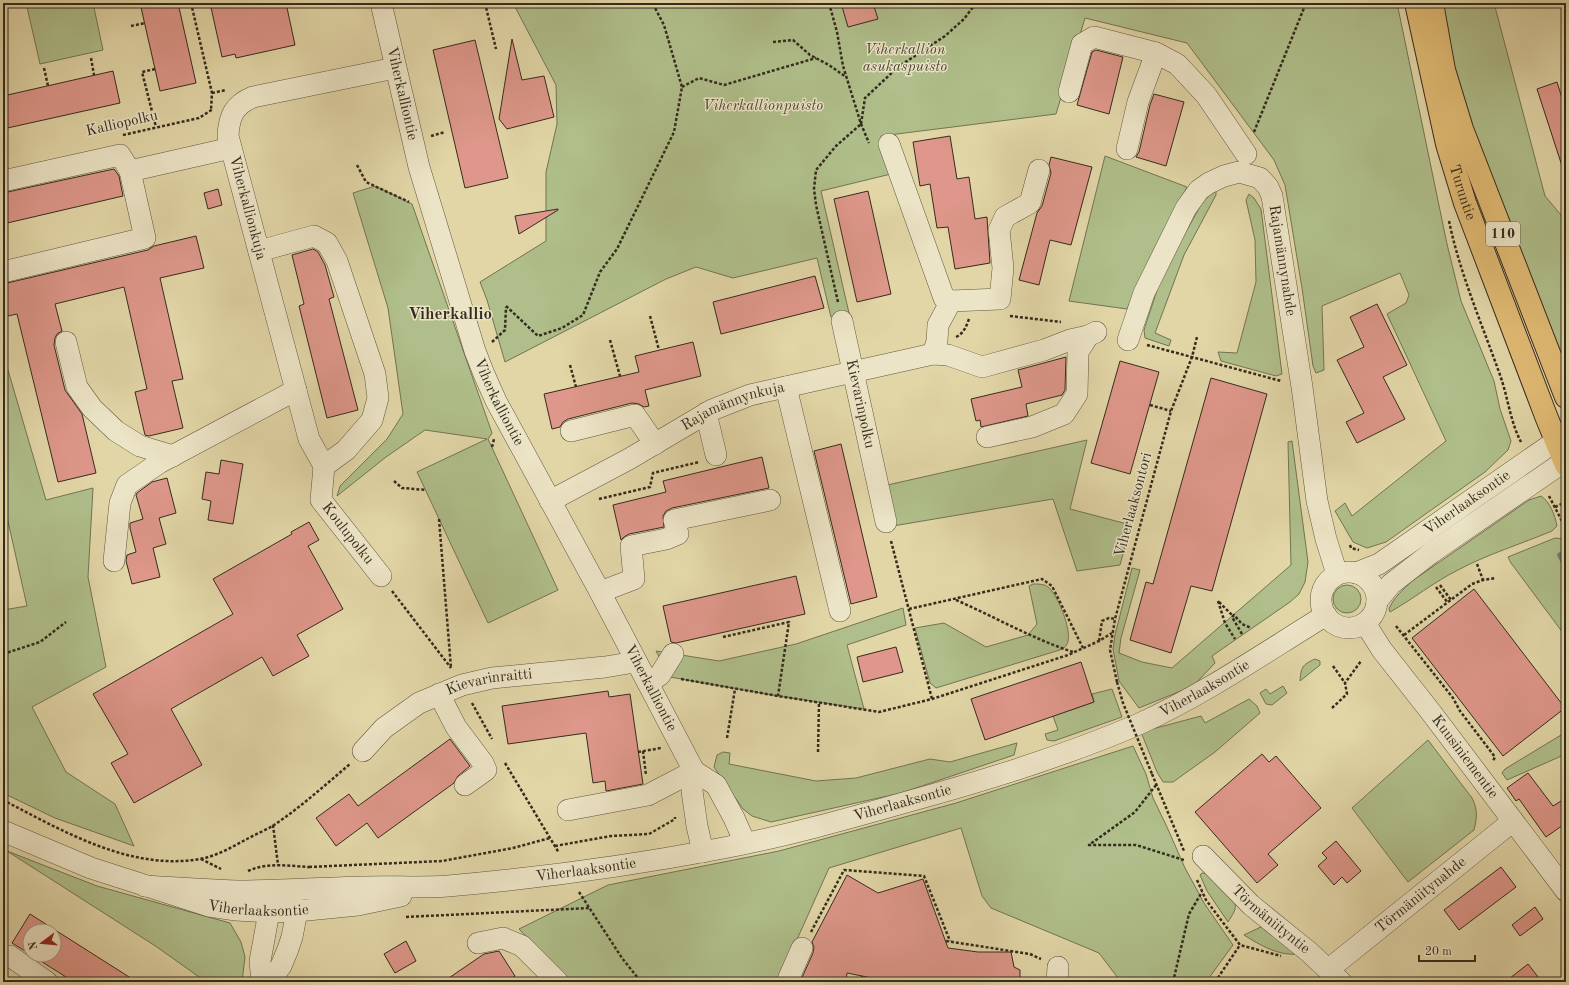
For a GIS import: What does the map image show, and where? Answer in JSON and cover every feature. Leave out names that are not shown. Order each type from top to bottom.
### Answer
[{"type":"main road","name":"Turuntie","points":[[1416,3],[1447,144],[1465,203],[1561,437],[1566,462]]},
{"type":"main road","name":"Turuntie","points":[[1432,3],[1444,70],[1462,129],[1566,397]]},
{"type":"street","name":"Viherkalliontie","points":[[381,3],[419,167],[475,351],[496,401],[600,592],[635,662],[654,679],[694,770],[716,784],[745,843]]},
{"type":"street","points":[[1070,92],[1082,44],[1094,37],[1156,53],[1177,64],[1206,96],[1246,154]]},
{"type":"street","points":[[1127,149],[1138,102],[1156,53]]},
{"type":"street","points":[[244,101],[253,97],[395,68]]},
{"type":"street","name":"Viherkallionkuja","points":[[244,101],[234,110],[228,123],[228,136],[309,439],[324,466]]},
{"type":"street","points":[[889,144],[944,298],[951,300],[1000,299],[1003,268],[999,230],[1005,217],[1030,203],[1039,170]]},
{"type":"street","points":[[130,171],[231,148]]},
{"type":"street","points":[[3,181],[120,154],[130,171],[153,241],[3,272]]},
{"type":"street","name":"Rajamännynahde","points":[[1128,340],[1144,293],[1186,208],[1199,190],[1209,182],[1239,172],[1260,178],[1268,187],[1272,196],[1302,388],[1317,501],[1326,539],[1346,573]]},
{"type":"street","points":[[259,251],[314,236],[327,243],[337,261],[375,374],[378,398],[372,420],[346,450],[324,466]]},
{"type":"street","points":[[951,300],[938,325],[937,341],[933,354],[948,355],[982,367],[1044,350],[1070,340],[1093,334],[1078,352],[1077,394],[1064,414],[1032,427],[987,437]]},
{"type":"street","name":"Kievarinpolku","points":[[842,321],[886,522]]},
{"type":"street","points":[[66,342],[77,387],[92,408],[116,431],[140,446],[173,456]]},
{"type":"street","name":"Rajamännynkuja","points":[[550,501],[655,444],[706,413],[750,395],[933,354]]},
{"type":"street","points":[[786,387],[840,610]]},
{"type":"street","points":[[114,561],[120,503],[127,485],[159,463],[296,390]]},
{"type":"street","points":[[706,413],[716,455]]},
{"type":"street","points":[[571,431],[635,415],[655,444]]},
{"type":"street","name":"Viherlaaksontie","points":[[1346,573],[1379,564],[1561,437]]},
{"type":"street","name":"Viherlaaksontie","points":[[1377,601],[1391,584],[1431,553],[1566,462]]},
{"type":"street","name":"Koulupolku","points":[[324,466],[321,500],[381,576]]},
{"type":"street","points":[[600,592],[634,579],[631,546],[666,539],[678,534],[674,520],[770,500]]},
{"type":"street","points":[[1346,573],[1365,577],[1370,582],[1376,593],[1377,601],[1374,612],[1365,623],[1356,627],[1344,627],[1335,624],[1326,615],[1322,605],[1323,591],[1327,582],[1346,573]]},
{"type":"street","name":"Viherlaaksontie","points":[[145,886],[237,891],[444,886],[542,876],[632,864],[745,843],[872,812],[946,791],[1025,767],[1080,747],[1138,724],[1193,698],[1326,615]]},
{"type":"street","name":"Kuusiniementie","points":[[1365,623],[1382,650],[1566,891]]},
{"type":"street","points":[[654,679],[673,654]]},
{"type":"street","name":"Kievarinraitti","points":[[363,751],[384,728],[419,703],[439,694],[457,677],[492,678],[605,668],[635,662]]},
{"type":"street","points":[[439,694],[456,727],[483,763],[486,770],[465,785]]},
{"type":"street","points":[[568,810],[648,795],[694,770]]},
{"type":"street","points":[[694,770],[692,791],[697,826],[703,852]]},
{"type":"street","name":"Törmäniitynahde","points":[[1335,976],[1513,821]]},
{"type":"street","name":"Viherlaaksontie","points":[[3,831],[91,868],[209,906],[236,910],[268,912],[297,911],[358,905],[444,886]]},
{"type":"street","name":"Törmäniityntie","points":[[1195,859],[1335,976]]},
{"type":"street","points":[[262,982],[260,961],[268,912],[284,890],[297,911],[288,949],[281,966],[269,982]]},
{"type":"street","points":[[478,943],[503,938],[522,946],[558,982]]},
{"type":"street","points":[[787,982],[802,948]]},
{"type":"street","points":[[10,956],[47,982]]},
{"type":"path","points":[[191,3],[212,93],[211,110]]},
{"type":"path","points":[[485,3],[496,49]]},
{"type":"path","points":[[492,343],[505,330],[506,306],[538,336],[562,328],[583,315],[600,272],[617,249],[674,132],[682,87],[664,25],[654,6],[659,3]]},
{"type":"path","points":[[829,3],[846,77],[861,124]]},
{"type":"path","points":[[842,321],[814,189],[816,170],[836,146],[861,124],[865,98],[898,67],[950,32],[964,19],[976,3]]},
{"type":"path","points":[[1246,154],[1306,3]]},
{"type":"path","points":[[131,26],[145,23]]},
{"type":"path","points":[[773,42],[793,40],[816,58],[846,77]]},
{"type":"path","points":[[91,58],[94,75]]},
{"type":"path","points":[[682,87],[699,78],[724,85],[816,58]]},
{"type":"path","points":[[44,68],[48,86]]},
{"type":"path","points":[[155,69],[142,72],[156,127]]},
{"type":"path","name":"Kalliopolku","points":[[118,136],[199,118],[211,110],[244,101]]},
{"type":"path","points":[[357,165],[366,182],[412,204]]},
{"type":"path","points":[[650,316],[659,350]]},
{"type":"path","points":[[1008,316],[1068,323]]},
{"type":"path","name":"Viherlaaksontori","points":[[1152,774],[1123,703],[1110,650],[1115,619],[1171,410],[1192,357],[1197,337]]},
{"type":"path","points":[[610,340],[620,376]]},
{"type":"path","points":[[1192,357],[1302,388]]},
{"type":"path","points":[[570,365],[576,387]]},
{"type":"path","points":[[1150,405],[1171,410]]},
{"type":"path","points":[[588,481],[599,499],[650,487],[653,473],[706,460],[716,455]]},
{"type":"path","points":[[394,481],[402,488],[426,490]]},
{"type":"path","points":[[1555,507],[1566,502]]},
{"type":"path","points":[[439,519],[457,677]]},
{"type":"path","points":[[886,522],[932,699]]},
{"type":"path","points":[[1477,564],[1483,580]]},
{"type":"path","points":[[381,576],[457,677],[493,742]]},
{"type":"path","points":[[1404,635],[1472,584],[1483,580],[1496,578]]},
{"type":"path","points":[[909,609],[1042,580],[1052,586],[1083,648]]},
{"type":"path","points":[[1440,584],[1452,600]]},
{"type":"path","points":[[1436,587],[1448,602]]},
{"type":"path","points":[[955,599],[992,615],[1052,645],[1073,652]]},
{"type":"path","points":[[1235,639],[1225,623],[1218,601],[1242,624],[1251,628]]},
{"type":"path","points":[[1233,616],[1232,617],[1242,634]]},
{"type":"path","points":[[1099,641],[1102,621],[1109,618],[1115,619]]},
{"type":"path","points":[[3,654],[40,642],[66,622]]},
{"type":"path","points":[[723,637],[789,622],[778,696]]},
{"type":"path","points":[[1396,626],[1453,698],[1460,711],[1495,757]]},
{"type":"path","points":[[654,679],[735,689],[879,712],[932,699],[1073,652],[1099,641],[1112,633]]},
{"type":"path","points":[[1346,683],[1361,661]]},
{"type":"path","points":[[1332,708],[1347,694],[1346,683],[1333,666]]},
{"type":"path","points":[[727,738],[735,689]]},
{"type":"path","points":[[818,752],[819,703]]},
{"type":"path","points":[[638,752],[663,748]]},
{"type":"path","points":[[3,800],[56,827],[110,850],[137,858],[162,861],[201,858],[218,854],[274,825],[355,760],[363,751]]},
{"type":"path","points":[[505,762],[559,853]]},
{"type":"path","points":[[1156,785],[1135,812],[1089,845],[1136,845],[1195,859]]},
{"type":"path","points":[[555,846],[611,836],[649,834],[675,819],[676,812]]},
{"type":"path","points":[[274,825],[278,865]]},
{"type":"path","points":[[309,867],[442,860],[513,848],[550,838]]},
{"type":"path","points":[[201,858],[225,871]]},
{"type":"path","points":[[802,948],[844,870],[924,876],[950,941]]},
{"type":"path","points":[[579,891],[622,958],[641,982]]},
{"type":"path","points":[[1173,982],[1189,914],[1202,891]]},
{"type":"path","points":[[399,918],[414,916],[589,908]]},
{"type":"path","points":[[946,940],[1030,954],[1058,975]]},
{"type":"path","points":[[1215,982],[1240,945],[1286,958]]},
{"type":"path","points":[[862,976],[862,982]]},
{"type":"green space","points":[[46,3],[93,3],[103,50],[40,64],[27,7]]},
{"type":"green space","name":"Viherkallionpuisto","points":[[513,3],[1397,3],[1447,244],[1461,301],[1494,381],[1500,409],[1511,441],[1508,450],[1485,472],[1386,542],[1367,548],[1353,542],[1335,511],[1345,503],[1352,516],[1446,441],[1387,314],[1406,303],[1409,295],[1400,273],[1322,306],[1324,370],[1316,373],[1313,366],[1285,185],[1274,160],[1187,43],[1085,18],[1056,114],[881,136],[895,173],[821,191],[849,313],[831,317],[817,258],[733,278],[696,267],[666,279],[505,362],[487,300],[480,282],[546,241],[546,172],[557,124],[556,85]]},
{"type":"green space","points":[[1440,3],[1494,3],[1545,196],[1566,221],[1566,374],[1463,108]]},
{"type":"green space","points":[[1105,156],[1187,187],[1127,309],[1069,301]]},
{"type":"green space","points":[[375,186],[412,204],[492,433],[488,439],[558,590],[488,623],[417,472],[487,439],[425,430],[386,457],[337,496],[340,486],[387,439],[403,414],[388,308],[353,193]]},
{"type":"green space","points":[[1213,191],[1216,191],[1216,195],[1184,255],[1155,333],[1171,340],[1169,346],[1145,338],[1144,330],[1162,275],[1202,203]]},
{"type":"green space","points":[[1249,194],[1254,198],[1261,209],[1282,374],[1276,376],[1221,361],[1218,352],[1237,353],[1256,282],[1255,240],[1246,200]]},
{"type":"green space","points":[[3,353],[46,500],[93,488],[88,577],[106,667],[32,707],[66,772],[115,804],[134,846],[55,818],[3,793],[3,610],[27,606],[3,499]]},
{"type":"green space","points":[[1087,440],[1070,509],[1131,525],[1120,565],[1077,571],[1053,499],[893,526],[883,486]]},
{"type":"green space","points":[[1292,441],[1308,562],[1305,582],[1299,594],[1290,602],[1212,656],[1215,663],[1193,686],[1139,708],[1119,681],[1113,649],[1115,635],[1132,568],[1140,570],[1121,638],[1119,653],[1142,662],[1172,668],[1291,565],[1288,442]]},
{"type":"green space","points":[[1541,496],[1552,509],[1555,518],[1557,526],[1552,531],[1469,564],[1440,580],[1390,612],[1389,609],[1393,601],[1412,581],[1529,500]]},
{"type":"green space","points":[[1555,538],[1564,539],[1566,542],[1566,637],[1508,557]]},
{"type":"green space","points":[[1033,584],[1043,585],[1049,588],[1061,607],[1068,629],[1068,643],[1063,649],[936,688],[930,683],[915,628],[944,623],[986,647],[1028,635],[1037,624],[1029,586]]},
{"type":"green space","points":[[1347,585],[1357,589],[1361,599],[1357,609],[1347,613],[1337,609],[1333,599],[1337,589]]},
{"type":"green space","points":[[903,608],[906,625],[847,645],[864,709],[670,677],[656,651],[719,661],[796,644]]},
{"type":"green space","points":[[1315,659],[1320,661],[1320,665],[1300,681],[1303,667]]},
{"type":"green space","points":[[1283,686],[1287,693],[1272,705],[1266,704],[1260,693],[1266,689],[1270,694]]},
{"type":"green space","points":[[1112,689],[1122,717],[1054,741],[1047,740],[1045,734],[1058,730],[1053,716],[1094,702],[1092,694]]},
{"type":"green space","points":[[1249,699],[1257,706],[1260,713],[1215,752],[1173,782],[1163,782],[1157,772],[1141,732],[1201,716],[1205,723]]},
{"type":"green space","points":[[1566,732],[1566,754],[1507,780],[1502,773],[1505,769]]},
{"type":"green space","points":[[1428,740],[1472,798],[1476,810],[1476,822],[1474,830],[1408,882],[1352,808]]},
{"type":"green space","points":[[1017,743],[1014,755],[901,793],[771,822],[752,816],[743,809],[714,767],[717,755],[723,752],[730,753],[729,764],[816,781],[856,778],[930,759],[950,762]]},
{"type":"green space","points":[[1133,746],[1146,774],[1153,798],[1185,868],[1204,903],[1233,945],[1206,982],[1121,982],[1099,953],[991,908],[982,896],[961,828],[829,868],[778,982],[569,982],[519,929],[608,885],[779,851],[956,803]]},
{"type":"green space","points":[[7,851],[97,886],[230,923],[241,942],[245,957],[242,982],[206,982],[157,947]]},
{"type":"green space","points":[[1202,873],[1209,874],[1234,901],[1235,909],[1228,922],[1207,891],[1200,875]]},
{"type":"green space","points":[[1263,926],[1298,954],[1276,952],[1244,935]]},
{"type":"building","points":[[140,3],[178,3],[196,83],[160,91]]},
{"type":"building","points":[[210,3],[286,3],[295,45],[236,58],[235,54],[222,57]]},
{"type":"building","points":[[841,3],[873,3],[878,19],[848,27]]},
{"type":"building","points":[[512,39],[522,80],[544,76],[554,117],[507,129],[499,119]]},
{"type":"building","points":[[475,40],[508,178],[465,188],[433,50]]},
{"type":"building","points":[[1096,50],[1123,57],[1109,114],[1077,105],[1092,52]]},
{"type":"building","points":[[113,71],[120,103],[3,129],[3,96]]},
{"type":"building","points":[[1557,82],[1566,111],[1566,169],[1563,169],[1537,89]]},
{"type":"building","points":[[1154,94],[1184,102],[1166,166],[1136,157],[1139,152]]},
{"type":"building","points":[[950,136],[957,179],[969,177],[975,219],[987,217],[990,263],[955,269],[948,227],[937,228],[930,184],[920,186],[913,142]]},
{"type":"building","points":[[1051,157],[1092,167],[1071,245],[1050,240],[1039,285],[1019,280],[1037,213],[1042,206],[1051,173],[1049,165]]},
{"type":"building","points":[[114,169],[119,176],[123,196],[3,224],[3,193]]},
{"type":"building","points":[[218,189],[222,205],[208,209],[204,193]]},
{"type":"building","points":[[868,191],[891,294],[857,302],[834,199]]},
{"type":"building","points":[[558,210],[519,234],[515,216]]},
{"type":"building","points":[[196,236],[204,268],[160,278],[183,379],[172,381],[183,428],[149,436],[145,435],[135,392],[147,389],[124,287],[55,304],[62,331],[57,334],[54,345],[65,390],[82,414],[96,473],[58,482],[17,314],[3,317],[3,284],[148,250],[154,246]]},
{"type":"building","points":[[313,249],[318,252],[325,265],[334,297],[329,299],[358,410],[327,418],[299,306],[304,304],[292,255]]},
{"type":"building","points":[[815,276],[824,308],[721,334],[713,302]]},
{"type":"building","points":[[1377,304],[1407,365],[1383,377],[1405,419],[1357,443],[1346,422],[1364,413],[1337,360],[1364,347],[1350,317]]},
{"type":"building","points":[[693,342],[701,376],[645,390],[649,406],[644,407],[639,404],[632,403],[568,419],[563,422],[560,427],[552,429],[544,394],[639,372],[635,356]]},
{"type":"building","points":[[1066,357],[1065,390],[1062,395],[1026,404],[1028,416],[981,427],[980,420],[976,421],[971,399],[1022,387],[1018,370]]},
{"type":"building","points":[[1120,361],[1159,372],[1130,474],[1091,463]]},
{"type":"building","points":[[1211,378],[1267,394],[1212,591],[1191,586],[1171,653],[1130,640],[1146,582],[1153,584]]},
{"type":"building","points":[[841,444],[877,597],[851,604],[814,451]]},
{"type":"building","points":[[762,457],[769,488],[672,508],[666,511],[663,516],[664,527],[629,534],[621,540],[613,505],[666,492],[663,481]]},
{"type":"building","points":[[221,460],[243,464],[233,524],[208,520],[211,501],[202,499],[206,472],[219,474]]},
{"type":"building","points":[[167,478],[176,513],[159,518],[166,544],[153,548],[160,577],[132,584],[126,561],[127,555],[136,552],[130,523],[143,519],[136,495],[152,482]]},
{"type":"building","points":[[309,522],[319,540],[308,546],[343,609],[297,635],[309,656],[273,676],[262,657],[171,709],[202,765],[134,803],[111,763],[128,754],[93,694],[233,614],[213,579],[292,534],[291,532]]},
{"type":"building","points":[[796,576],[805,614],[676,643],[671,642],[663,606]]},
{"type":"building","points":[[1474,589],[1565,708],[1503,756],[1412,638]]},
{"type":"building","points":[[896,647],[903,672],[863,682],[857,657]]},
{"type":"building","points":[[1081,662],[1094,702],[985,740],[971,699]]},
{"type":"building","points":[[608,691],[609,697],[630,694],[643,784],[606,791],[605,781],[593,783],[586,733],[508,744],[502,706]]},
{"type":"building","points":[[450,739],[470,766],[458,776],[454,783],[378,838],[367,823],[336,846],[316,818],[349,794],[358,806]]},
{"type":"building","points":[[1262,754],[1269,762],[1276,756],[1321,808],[1268,854],[1278,865],[1257,883],[1195,812]]},
{"type":"building","points":[[1528,773],[1553,806],[1561,801],[1566,808],[1566,823],[1546,837],[1519,799],[1516,801],[1507,788]]},
{"type":"building","points":[[1336,841],[1361,871],[1347,883],[1342,877],[1334,885],[1318,866],[1327,858],[1322,853]]},
{"type":"building","points":[[1501,867],[1516,887],[1459,930],[1444,910]]},
{"type":"building","points":[[847,875],[878,893],[923,879],[948,948],[978,952],[1011,952],[1014,967],[1020,970],[1020,982],[892,982],[847,973],[846,982],[800,982],[813,953],[814,947],[812,942]]},
{"type":"building","points":[[1535,907],[1543,919],[1520,936],[1512,925]]},
{"type":"building","points":[[30,914],[44,923],[24,923]]},
{"type":"building","points":[[22,927],[22,949],[12,943]]},
{"type":"building","points":[[62,934],[137,982],[74,982],[44,963],[62,963]]},
{"type":"building","points":[[406,941],[416,961],[395,973],[384,954]]},
{"type":"building","points":[[499,951],[515,976],[507,982],[443,982],[484,954]]},
{"type":"building","points":[[1528,964],[1542,982],[1505,982]]},
{"type":"waterway","points":[[1560,555],[1566,567]]},
{"type":"district","name":"Viherkallio","points":[[450,314]]},
{"type":"park label","name":"Viherkallion asukaspuisto","points":[[905,58]]}]
